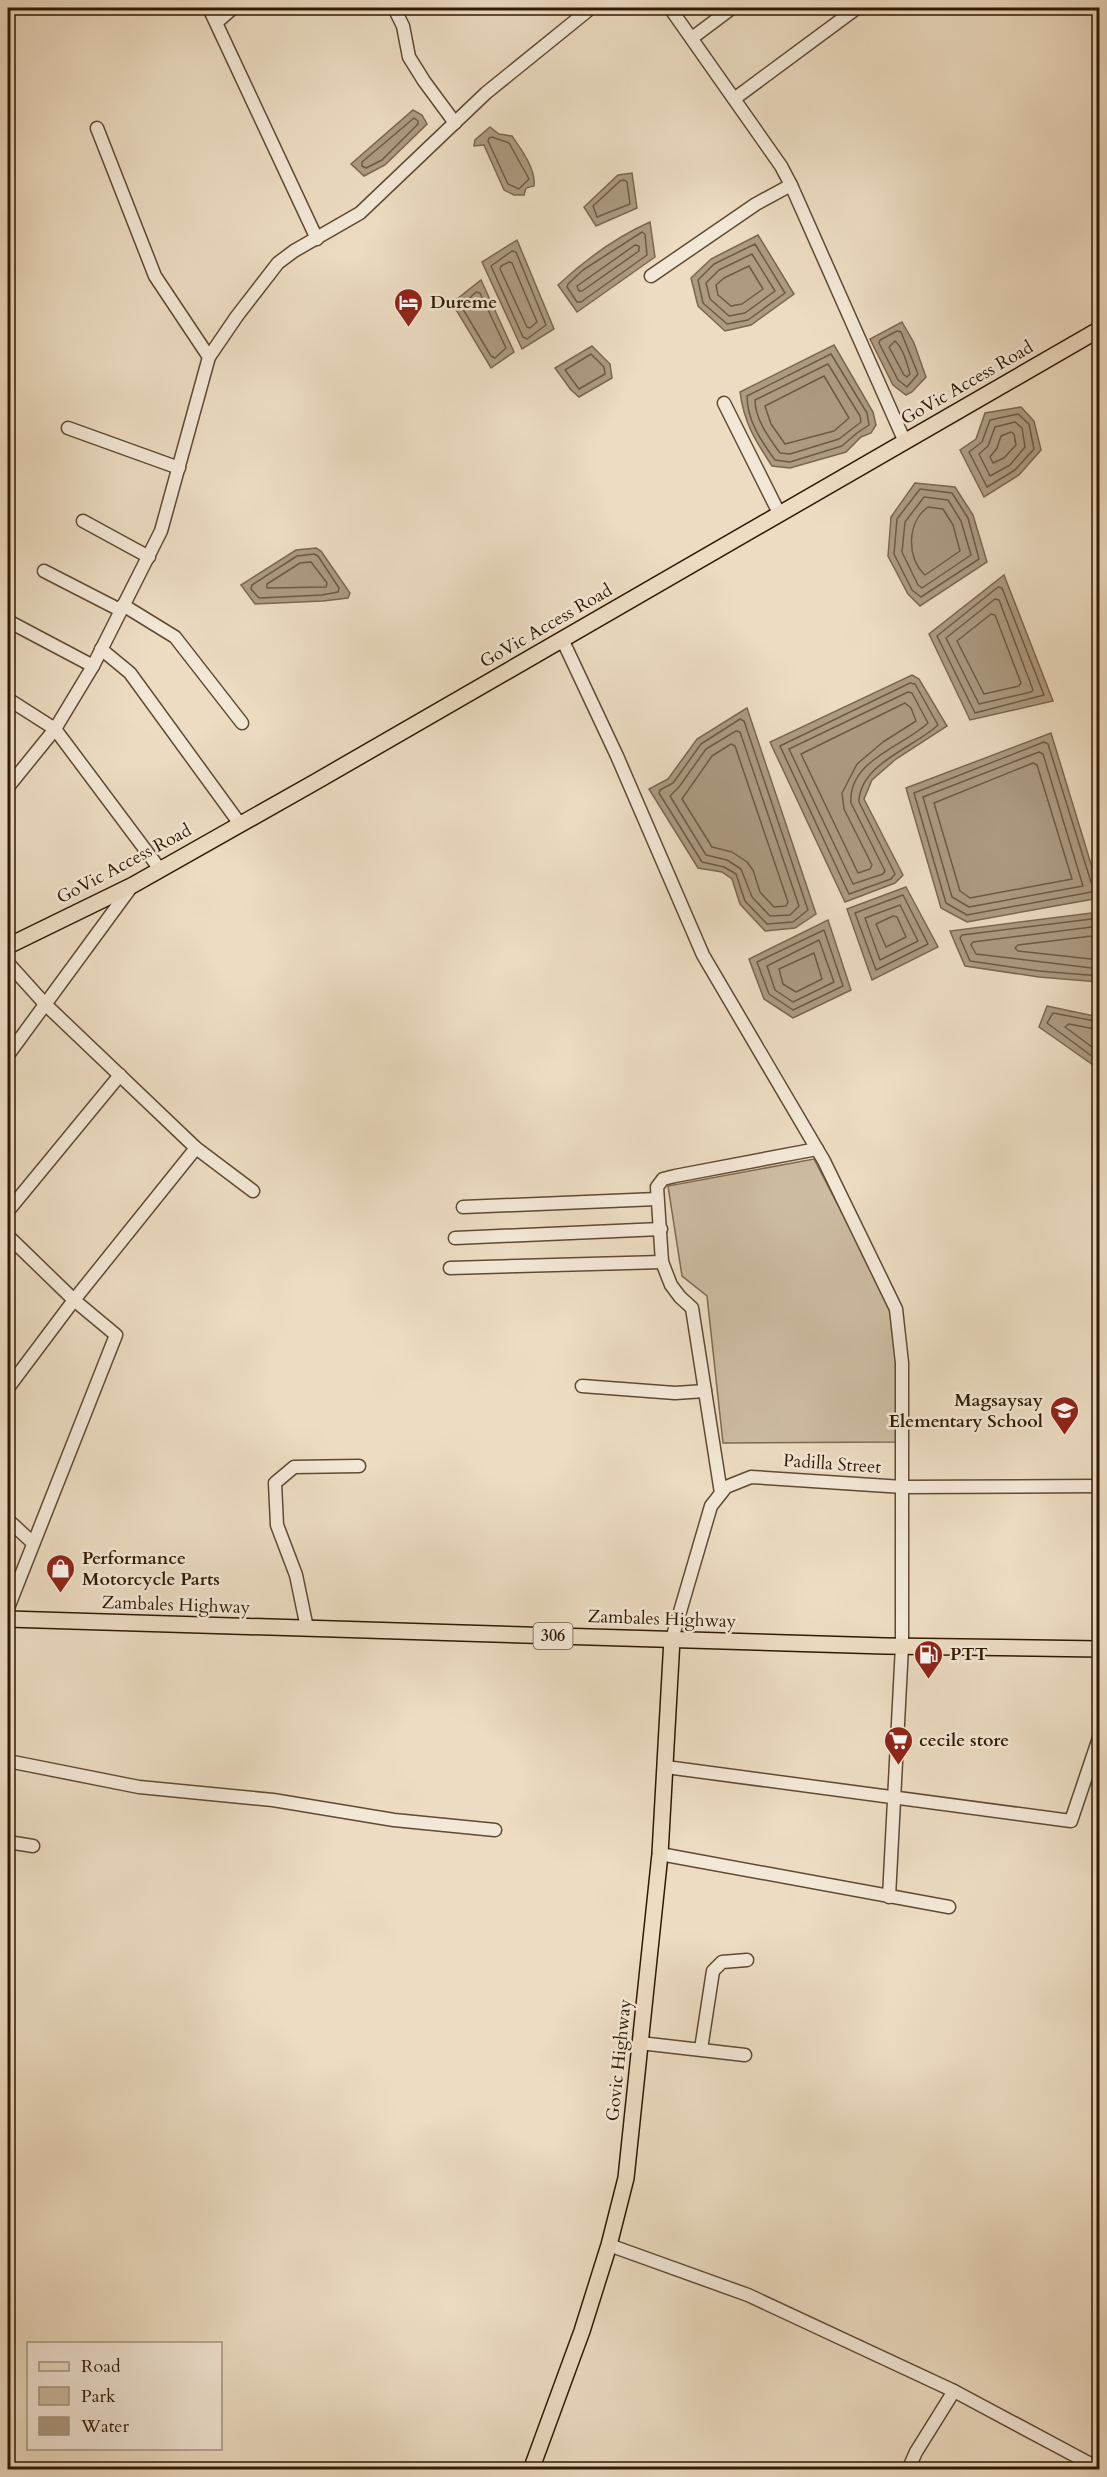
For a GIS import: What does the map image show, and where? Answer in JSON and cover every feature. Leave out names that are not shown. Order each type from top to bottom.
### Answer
[{"type":"main road","name":"GoVic Access Road","points":[[8,946],[133,885],[1100,329]]},
{"type":"main road","name":"Zambales Highway","points":[[8,1619],[902,1646],[1100,1649]]},
{"type":"main road","name":"Govic Highway","points":[[531,2469],[582,2331],[609,2245],[626,2178],[660,1854],[672,1639]]},
{"type":"street","points":[[208,8],[217,22],[317,239]]},
{"type":"street","points":[[217,22],[233,8]]},
{"type":"street","points":[[394,8],[403,26],[409,57],[423,81],[455,123]]},
{"type":"street","points":[[8,787],[56,729],[93,666],[161,531],[209,357],[237,316],[278,263],[294,251],[360,213],[486,93],[591,8]]},
{"type":"street","points":[[670,8],[781,166],[905,442]]},
{"type":"street","points":[[692,38],[732,8]]},
{"type":"street","points":[[734,99],[857,8]]},
{"type":"street","points":[[97,128],[155,276],[209,357]]},
{"type":"street","points":[[651,276],[756,204],[791,185]]},
{"type":"street","points":[[724,403],[780,515]]},
{"type":"street","points":[[68,428],[179,468]]},
{"type":"street","points":[[83,521],[148,557]]},
{"type":"street","points":[[44,571],[122,608],[175,637],[242,723]]},
{"type":"street","points":[[8,621],[93,666]]},
{"type":"street","points":[[562,639],[617,756],[703,955],[817,1149],[896,1309],[902,1363],[902,1646],[889,1897]]},
{"type":"street","points":[[101,649],[130,673],[240,824]]},
{"type":"street","points":[[8,699],[56,729],[159,868]]},
{"type":"street","points":[[8,1055],[133,885]]},
{"type":"street","points":[[8,963],[45,1004],[196,1148],[253,1191]]},
{"type":"street","points":[[8,1211],[120,1075]]},
{"type":"street","points":[[8,1388],[74,1299],[196,1148]]},
{"type":"street","points":[[672,1639],[711,1506],[721,1493],[692,1308],[671,1285],[662,1262],[657,1187],[663,1179],[675,1176],[817,1149]]},
{"type":"street","points":[[463,1207],[657,1199]]},
{"type":"street","points":[[455,1238],[661,1229]]},
{"type":"street","points":[[8,1236],[74,1299],[116,1335],[8,1608]]},
{"type":"street","points":[[450,1268],[662,1262]]},
{"type":"street","points":[[582,1386],[675,1393],[705,1391]]},
{"type":"street","points":[[307,1628],[296,1575],[277,1525],[275,1483],[294,1467],[359,1467]]},
{"type":"street","name":"Padilla Street","points":[[721,1493],[726,1487],[751,1477],[903,1487],[1100,1486]]},
{"type":"street","points":[[8,1520],[33,1543]]},
{"type":"street","points":[[666,1767],[1071,1821],[1100,1735]]},
{"type":"street","points":[[8,1761],[139,1787],[273,1800],[394,1820],[495,1830]]},
{"type":"street","points":[[8,1842],[33,1846]]},
{"type":"street","points":[[660,1854],[948,1907]]},
{"type":"street","points":[[701,2049],[713,1971],[722,1962],[747,1960]]},
{"type":"street","points":[[640,2043],[745,2055]]},
{"type":"street","points":[[609,2245],[748,2295],[954,2391],[1100,2469]]},
{"type":"street","points":[[908,2469],[954,2391]]},
{"type":"green space","points":[[814,1159],[895,1315],[897,1442],[723,1443],[707,1296],[682,1276],[668,1186]]},
{"type":"water","points":[[413,110],[422,115],[427,124],[385,165],[364,176],[351,164]]},
{"type":"water","points":[[490,127],[499,134],[512,136],[527,160],[533,173],[534,186],[526,188],[524,195],[514,195],[504,190],[484,145],[474,146],[475,140]]},
{"type":"water","points":[[632,173],[637,208],[596,226],[584,207],[618,175]]},
{"type":"water","points":[[650,222],[655,257],[577,312],[558,285],[601,250]]},
{"type":"water","points":[[758,235],[794,294],[751,325],[725,331],[698,306],[691,278],[711,259]]},
{"type":"water","points":[[517,240],[554,329],[522,349],[482,262]]},
{"type":"water","points":[[481,280],[514,352],[491,368],[452,303]]},
{"type":"water","points":[[902,322],[914,343],[926,377],[906,395],[893,385],[870,339]]},
{"type":"water","points":[[834,345],[873,412],[876,425],[871,433],[861,437],[846,452],[790,468],[772,466],[751,431],[744,413],[740,392]]},
{"type":"water","points":[[592,346],[610,364],[612,378],[579,397],[555,368]]},
{"type":"water","points":[[1021,407],[1034,421],[1041,450],[1019,475],[984,497],[960,450],[976,439],[985,413]]},
{"type":"water","points":[[915,483],[955,487],[973,515],[987,562],[920,606],[908,594],[888,556],[891,517]]},
{"type":"water","points":[[316,548],[321,551],[350,593],[348,598],[255,604],[241,585],[296,550]]},
{"type":"water","points":[[1004,575],[1053,701],[970,720],[929,634]]},
{"type":"water","points":[[912,675],[919,679],[947,726],[896,759],[872,780],[864,799],[903,875],[895,883],[845,902],[770,742]]},
{"type":"water","points":[[747,708],[816,914],[795,928],[765,931],[740,904],[732,879],[722,872],[698,868],[649,789],[668,779],[697,739]]},
{"type":"water","points":[[1051,733],[1099,890],[1099,898],[967,922],[941,908],[906,788]]},
{"type":"water","points":[[906,887],[938,947],[872,980],[847,909]]},
{"type":"water","points":[[1099,912],[1099,982],[1039,977],[965,966],[950,931]]},
{"type":"water","points":[[828,920],[851,990],[793,1018],[764,999],[749,959]]},
{"type":"water","points":[[1047,1006],[1099,1017],[1099,1069],[1039,1027]]},
{"type":"place","name":"Dureme","points":[[409,328]]},
{"type":"place","name":"Magsaysay Elementary School","points":[[1064,1436]]},
{"type":"place","name":"Performance Motorcycle Parts","points":[[61,1594]]},
{"type":"place","name":"PTT","points":[[929,1680]]},
{"type":"place","name":"cecile store","points":[[898,1766]]}]
